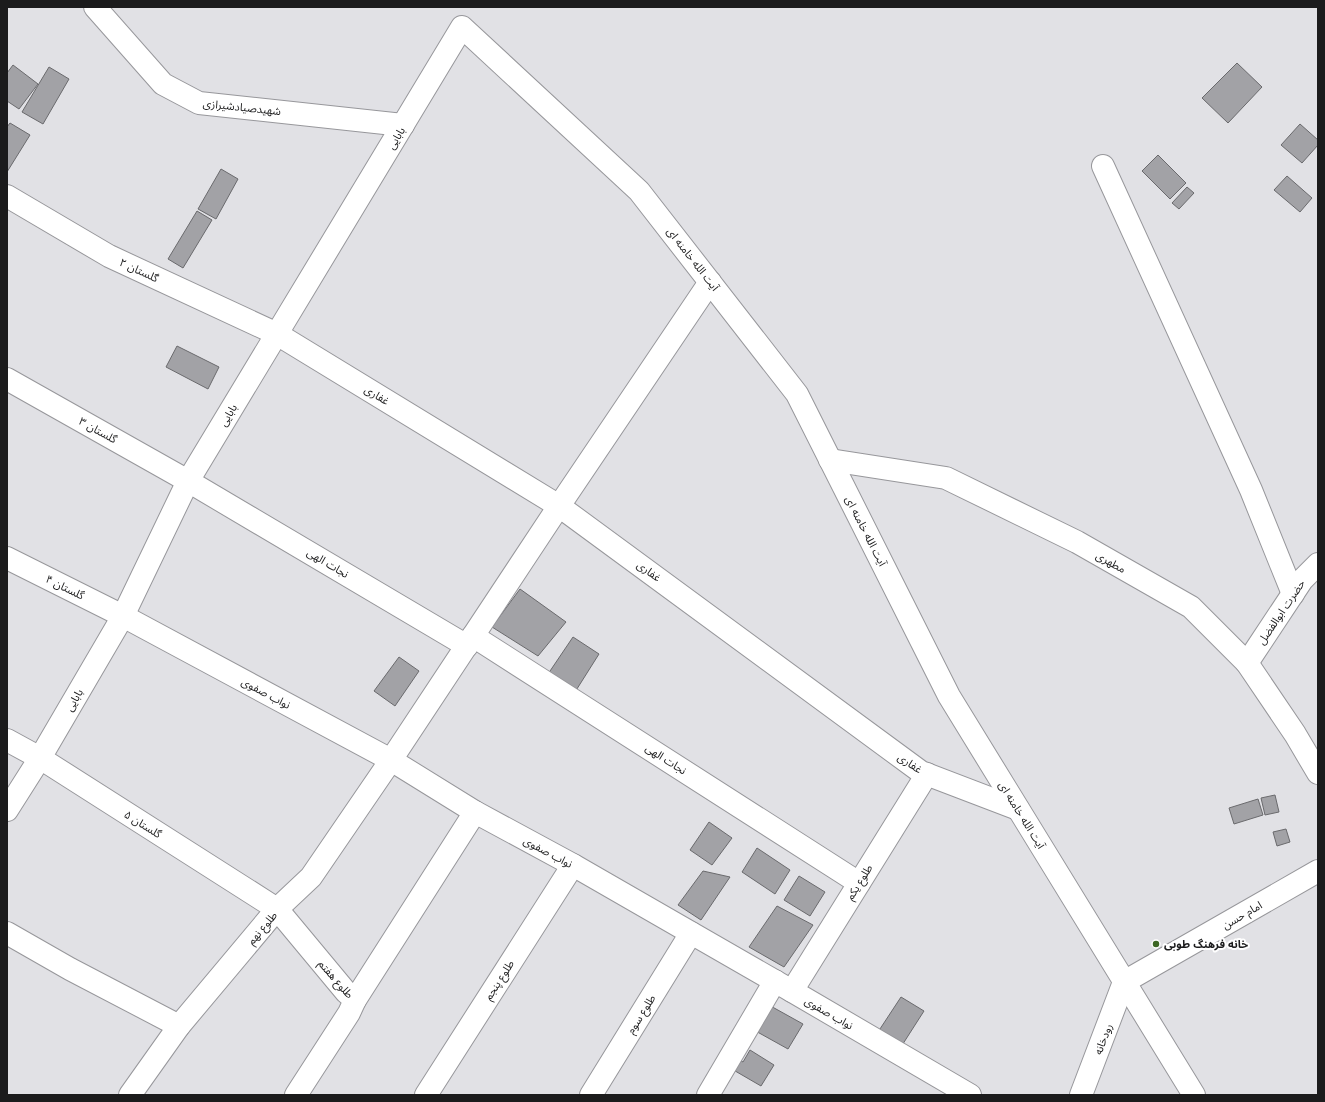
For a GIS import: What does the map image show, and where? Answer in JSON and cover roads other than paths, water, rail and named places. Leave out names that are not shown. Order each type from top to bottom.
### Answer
[{"type":"street","name":"شهیدصیادشیرازی","points":[[95,7],[163,84],[199,103],[403,125]]},
{"type":"street","name":"بابایی","points":[[7,810],[40,758],[123,616],[188,481],[462,27]]},
{"type":"street","name":"آیت الله خامنه ای","points":[[462,27],[640,191],[797,394],[949,696],[1194,1095]]},
{"type":"street","points":[[1103,166],[1251,490],[1293,594]]},
{"type":"street","name":"گلستان ۲","points":[[7,196],[110,256],[277,334]]},
{"type":"street","name":"طلوع نهم","points":[[130,1095],[179,1026],[277,909],[311,877],[391,760],[559,506],[710,282]]},
{"type":"street","name":"غفاری","points":[[277,334],[559,506],[921,772],[1018,809]]},
{"type":"street","name":"گلستان ۳","points":[[7,379],[188,481]]},
{"type":"street","name":"مطهری","points":[[830,460],[946,478],[1076,542],[1191,607],[1247,663],[1318,773]]},
{"type":"street","name":"نجات الهی","points":[[188,481],[470,641],[859,883]]},
{"type":"street","name":"گلستان ۴","points":[[7,558],[123,616]]},
{"type":"street","name":"حضرت ابوالفضل","points":[[1247,663],[1302,580],[1318,564]]},
{"type":"street","name":"نواب صفوی","points":[[123,616],[391,760],[475,812],[573,865],[970,1095]]},
{"type":"street","name":"گلستان ۵","points":[[7,740],[40,758],[277,909]]},
{"type":"street","name":"طلوع یکم","points":[[708,1095],[783,986],[859,883],[927,774]]},
{"type":"street","points":[[355,1000],[475,812]]},
{"type":"street","name":"طلوع پنجم","points":[[426,1095],[573,865]]},
{"type":"street","name":"امام حسن","points":[[1124,982],[1318,871]]},
{"type":"street","name":"طلوع هفتم","points":[[277,909],[346,992],[355,1000],[349,1013],[296,1095]]},
{"type":"street","points":[[7,933],[179,1026]]},
{"type":"street","name":"طلوع سوم","points":[[590,1095],[691,933]]},
{"type":"street","name":"رودخانه","points":[[1081,1095],[1124,982]]},
{"type":"place","name":"خانه فرهنگ طوبی","points":[[1156,944]]}]
